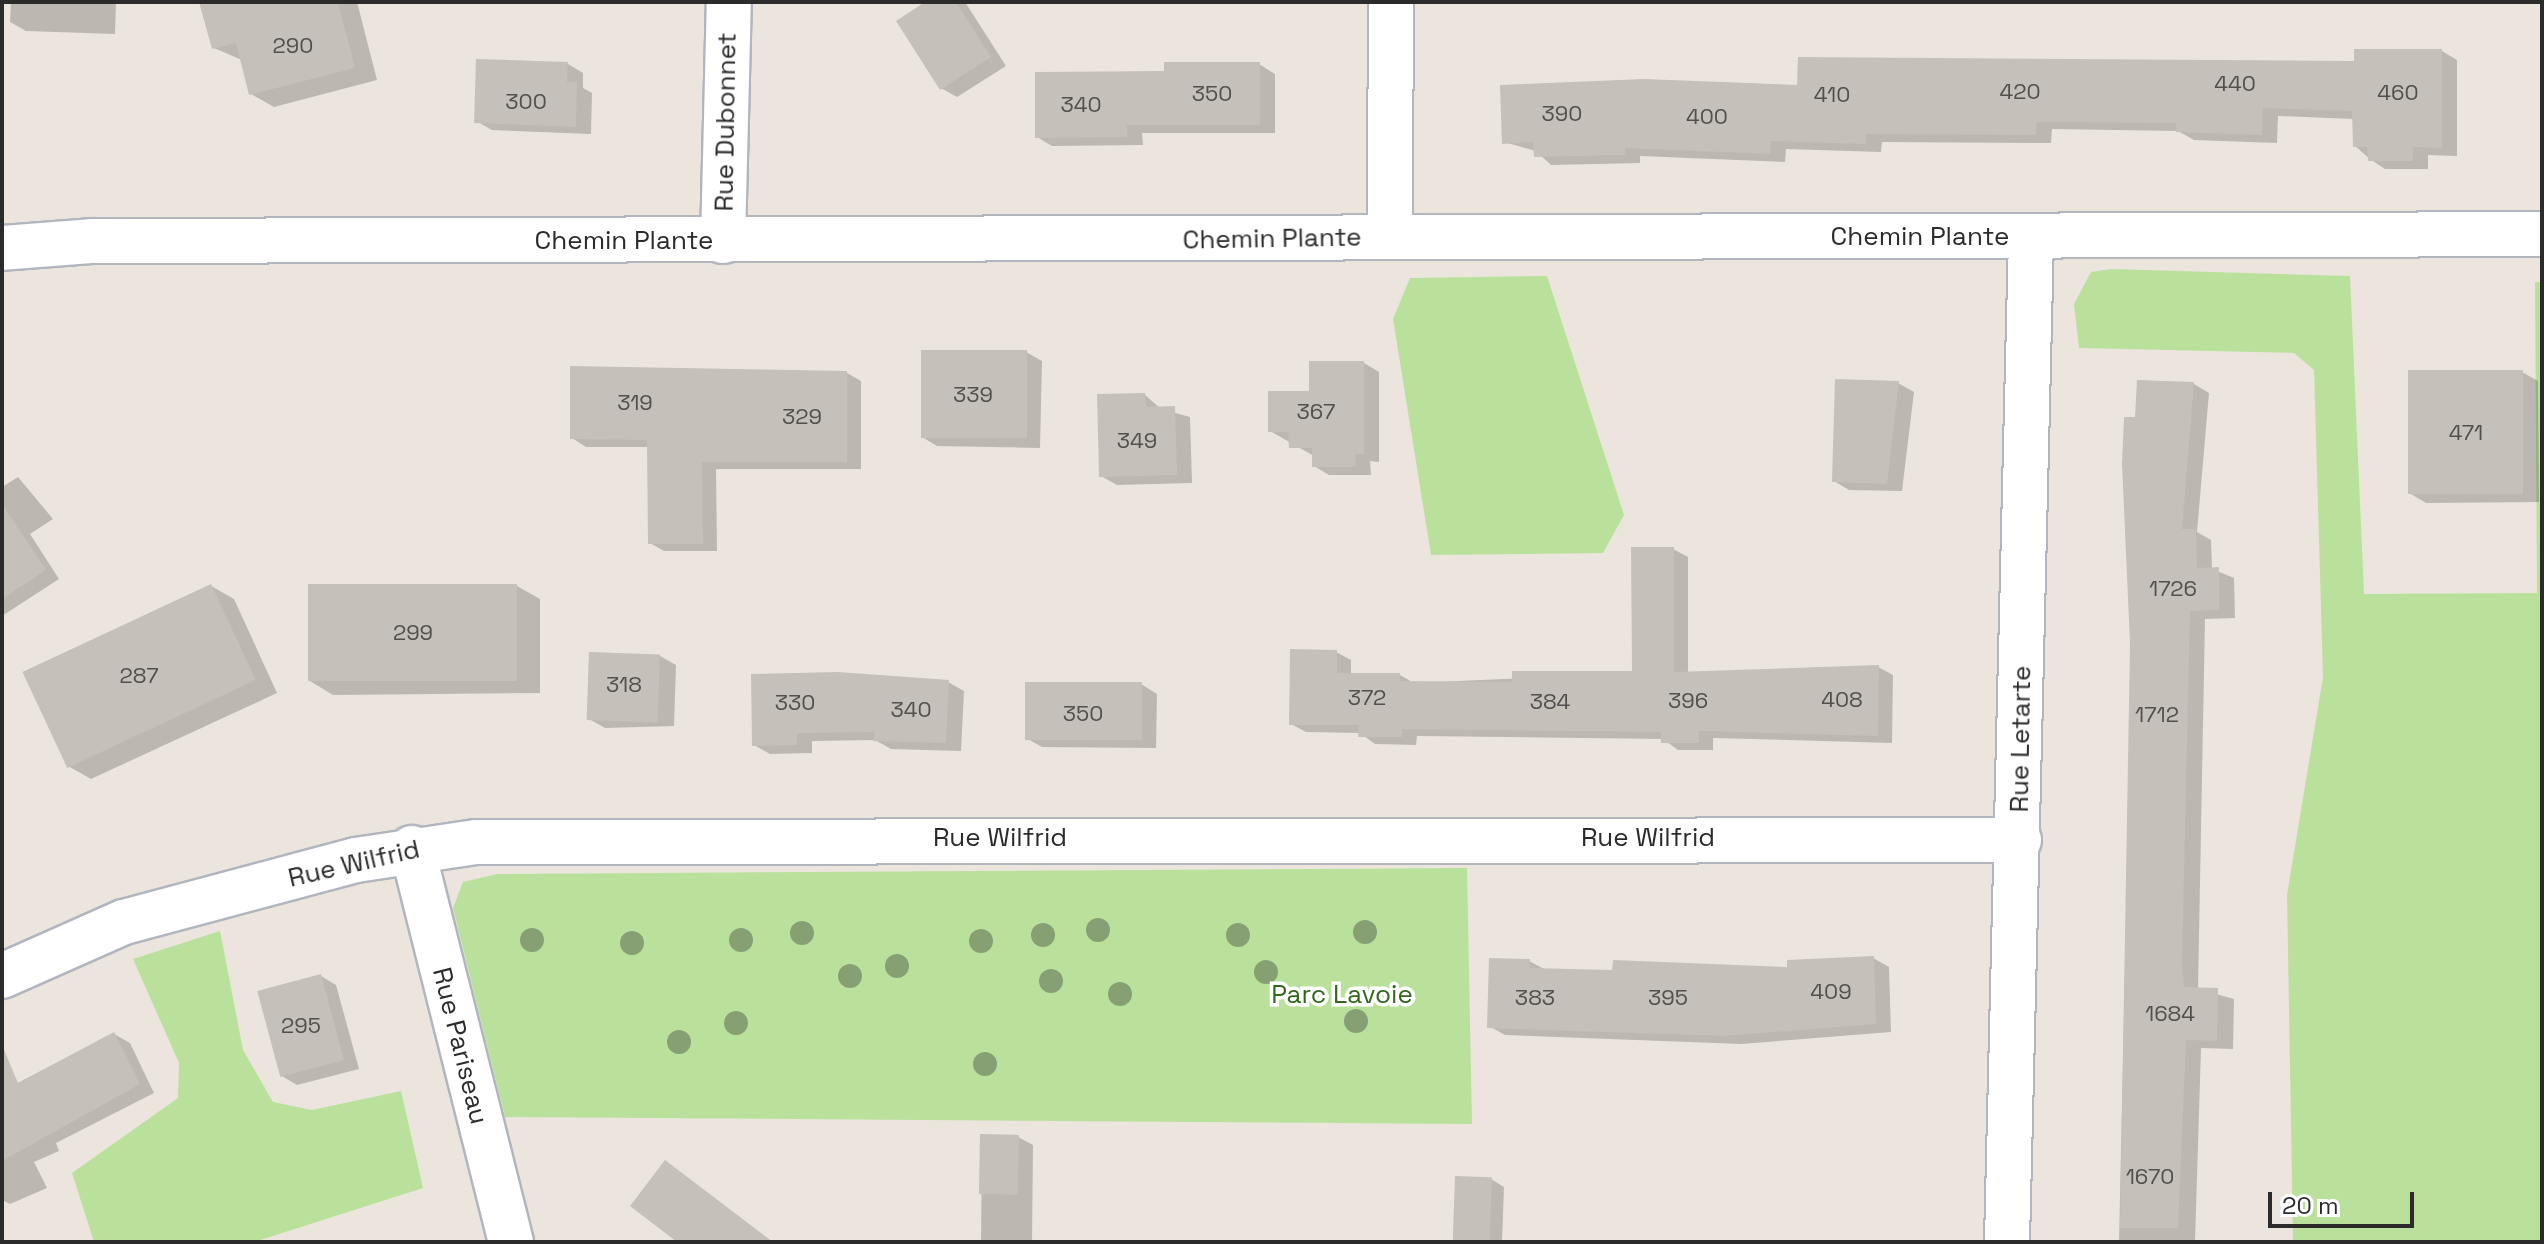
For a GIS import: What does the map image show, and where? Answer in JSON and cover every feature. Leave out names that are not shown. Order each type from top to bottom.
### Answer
[{"type":"street","name":"Rue Dubonnet","points":[[723,241],[729,2]]},
{"type":"street","points":[[1390,237],[1391,2]]},
{"type":"street","name":"Chemin Plante","points":[[2,248],[92,241],[2542,234]]},
{"type":"street","name":"Rue Letarte","points":[[2007,1242],[2019,840],[2031,236]]},
{"type":"street","name":"Rue Wilfrid","points":[[2,976],[124,922],[412,848],[542,839],[2019,840]]},
{"type":"street","name":"Rue Pariseau","points":[[412,848],[511,1242]]},
{"type":"green space","points":[[2111,269],[2350,276],[2364,594],[2537,593],[2535,282],[2542,282],[2542,1242],[2293,1242],[2287,895],[2323,677],[2314,370],[2294,353],[2079,348],[2074,304],[2091,272]]},
{"type":"green space","points":[[1547,276],[1624,515],[1603,553],[1431,555],[1393,319],[1410,278]]},
{"type":"green space","name":"Parc Lavoie","points":[[1467,868],[1472,1124],[505,1117],[453,908],[463,882],[497,874]]},
{"type":"green space","points":[[220,931],[243,1050],[273,1102],[312,1110],[401,1091],[423,1188],[254,1242],[94,1242],[72,1173],[178,1098],[179,1063],[133,959]]},
{"type":"building","points":[[199,2],[338,2],[355,68],[249,95],[236,43],[212,49]]},
{"type":"building","points":[[925,2],[956,2],[991,57],[940,90],[896,21]]},
{"type":"building","points":[[2354,49],[2442,49],[2442,148],[2413,147],[2413,161],[2368,161],[2367,147],[2353,147],[2352,111],[2263,108],[2262,135],[2176,132],[2176,123],[2037,122],[2036,135],[1866,134],[1866,144],[1771,141],[1770,154],[1625,148],[1625,155],[1534,157],[1533,142],[1502,144],[1500,85],[1644,79],[1797,85],[1798,57],[2354,61]]},
{"type":"building","points":[[476,59],[568,62],[567,82],[577,82],[576,127],[474,123]]},
{"type":"building","points":[[1164,62],[1260,62],[1260,125],[1127,125],[1127,137],[1035,138],[1035,72],[1164,71]]},
{"type":"building","points":[[921,350],[1027,350],[1027,438],[921,438]]},
{"type":"building","points":[[1309,361],[1364,361],[1364,454],[1355,454],[1356,467],[1312,467],[1312,448],[1289,448],[1288,432],[1268,432],[1268,391],[1309,391]]},
{"type":"building","points":[[570,366],[847,371],[847,462],[702,462],[703,544],[648,544],[647,440],[570,439]]},
{"type":"building","points":[[2408,370],[2523,370],[2523,494],[2408,494]]},
{"type":"building","points":[[1835,379],[1899,381],[1887,484],[1832,482]]},
{"type":"building","points":[[2137,380],[2194,382],[2182,529],[2196,529],[2197,568],[2219,567],[2219,610],[2190,611],[2182,963],[2184,987],[2218,988],[2217,1041],[2186,1040],[2178,1228],[2120,1228],[2130,643],[2122,464],[2124,417],[2135,417]]},
{"type":"building","points":[[1145,393],[1146,407],[1175,406],[1177,475],[1099,477],[1097,394]]},
{"type":"building","points":[[2,504],[46,570],[2,599]]},
{"type":"building","points":[[1631,547],[1674,547],[1674,672],[1879,665],[1878,736],[1699,731],[1699,743],[1661,743],[1661,732],[1402,729],[1402,737],[1358,737],[1359,725],[1289,725],[1290,649],[1337,650],[1337,673],[1400,673],[1400,681],[1512,682],[1512,671],[1632,671]]},
{"type":"building","points":[[211,584],[256,680],[67,768],[22,672]]},
{"type":"building","points":[[308,584],[517,584],[517,681],[308,681]]},
{"type":"building","points":[[589,652],[660,654],[658,722],[587,720]]},
{"type":"building","points":[[838,672],[949,680],[946,743],[873,741],[874,732],[797,733],[797,745],[752,746],[751,674]]},
{"type":"building","points":[[1025,682],[1142,682],[1142,740],[1025,740]]},
{"type":"building","points":[[1874,956],[1876,1024],[1724,1036],[1487,1028],[1489,958],[1530,959],[1530,968],[1612,970],[1613,960],[1787,967],[1787,960]]},
{"type":"building","points":[[321,974],[344,1060],[280,1077],[257,991]]},
{"type":"building","points":[[114,1032],[140,1084],[2,1161],[2,1045],[18,1083]]},
{"type":"building","points":[[980,1134],[1019,1135],[1018,1195],[979,1194]]},
{"type":"building","points":[[665,1160],[773,1242],[677,1242],[630,1206]]},
{"type":"building","points":[[1455,1176],[1492,1177],[1490,1242],[1453,1242]]}]
